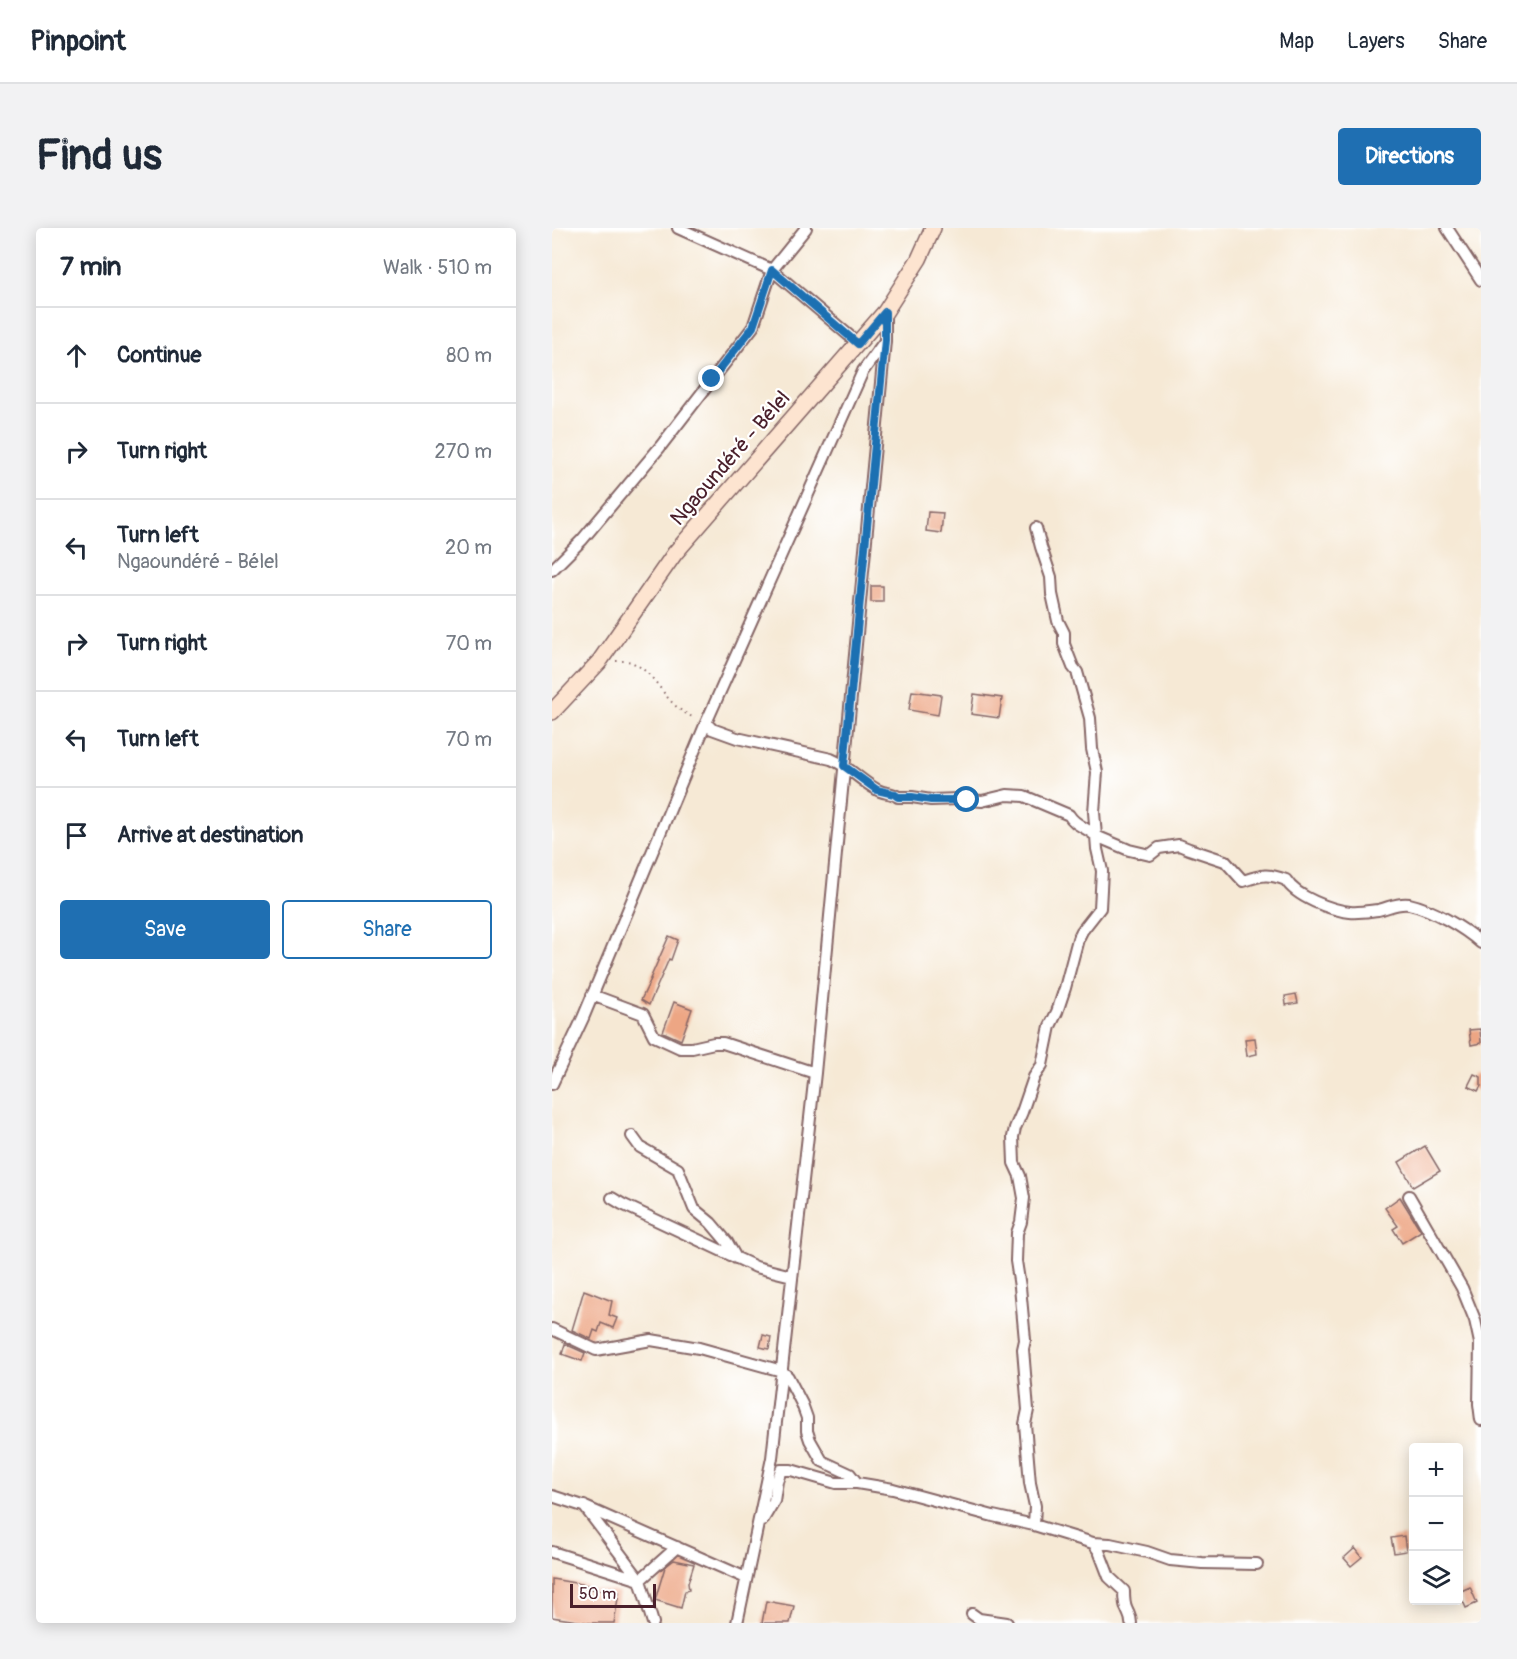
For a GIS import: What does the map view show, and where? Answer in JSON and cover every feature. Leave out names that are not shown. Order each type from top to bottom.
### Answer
[{"type":"main road","name":"Ngaoundéré - Bélel","points":[[552,712],[599,662],[675,553],[885,312],[919,259],[933,228]]},
{"type":"street","points":[[678,228],[772,270],[858,344]]},
{"type":"street","points":[[552,570],[582,540],[660,447],[753,327],[772,270],[806,228]]},
{"type":"street","points":[[1447,228],[1481,280]]},
{"type":"street","points":[[737,1623],[772,1458],[782,1371],[815,1073],[885,340],[885,312]]},
{"type":"street","points":[[552,1084],[592,995],[706,723],[863,371],[885,340]]},
{"type":"street","points":[[1034,1525],[1035,1506],[1030,1483],[1025,1424],[1028,1410],[1023,1349],[1025,1340],[1016,1261],[1017,1233],[1024,1198],[1020,1176],[1014,1163],[1013,1137],[1032,1084],[1042,1065],[1050,1026],[1065,988],[1078,939],[1100,908],[1102,871],[1098,856],[1094,812],[1097,772],[1090,718],[1077,672],[1064,644],[1064,633],[1058,621],[1052,594],[1051,577],[1036,528]]},
{"type":"street","points":[[706,723],[712,729],[737,738],[823,757],[844,766],[877,790],[898,797],[982,801],[1007,795],[1024,796],[1069,815],[1073,822],[1096,836],[1129,850],[1150,855],[1159,848],[1179,844],[1225,861],[1243,881],[1272,874],[1286,879],[1291,887],[1313,901],[1351,912],[1407,904],[1446,919],[1481,943]]},
{"type":"street","points":[[592,995],[643,1014],[654,1036],[680,1048],[723,1043],[815,1073]]},
{"type":"street","points":[[632,1136],[640,1147],[678,1169],[694,1209],[711,1223],[727,1242],[736,1258]]},
{"type":"street","points":[[1409,1196],[1462,1288],[1475,1320],[1480,1343],[1481,1420]]},
{"type":"street","points":[[612,1198],[756,1267],[792,1276]]},
{"type":"street","points":[[552,1329],[596,1350],[651,1340],[699,1348],[782,1371],[788,1377],[802,1404],[807,1418],[810,1440],[822,1461],[850,1474],[856,1483]]},
{"type":"street","points":[[757,1529],[774,1502],[781,1470],[791,1470],[836,1483],[856,1483],[902,1491],[1034,1525],[1093,1543],[1110,1544],[1147,1552],[1170,1560],[1257,1564]]},
{"type":"street","points":[[552,1496],[584,1506],[746,1578]]},
{"type":"street","points":[[584,1506],[640,1580],[653,1623]]},
{"type":"street","points":[[1093,1543],[1099,1551],[1109,1577],[1124,1591],[1125,1605],[1130,1614],[1131,1623]]},
{"type":"street","points":[[640,1580],[677,1547]]},
{"type":"street","points":[[552,1552],[640,1580]]},
{"type":"street","points":[[972,1614],[979,1619],[1006,1623]]},
{"type":"path","points":[[599,662],[629,661],[635,663],[650,675],[667,699],[682,712],[706,723]]},
{"type":"building","points":[[928,512],[943,513],[941,533],[926,531]]},
{"type":"building","points":[[871,586],[883,586],[883,602],[871,602]]},
{"type":"building","points":[[912,691],[941,695],[938,715],[909,710]]},
{"type":"building","points":[[974,694],[1002,698],[999,718],[971,714]]},
{"type":"building","points":[[669,936],[678,940],[649,1005],[641,1000]]},
{"type":"building","points":[[1296,994],[1298,1003],[1286,1005],[1285,996]]},
{"type":"building","points":[[674,1002],[692,1009],[681,1040],[663,1032]]},
{"type":"building","points":[[1480,1029],[1481,1043],[1471,1045],[1469,1030]]},
{"type":"building","points":[[1255,1038],[1257,1054],[1247,1056],[1245,1039]]},
{"type":"building","points":[[1474,1074],[1481,1077],[1481,1086],[1478,1091],[1468,1086]]},
{"type":"building","points":[[1425,1146],[1440,1171],[1413,1187],[1399,1162]]},
{"type":"building","points":[[1400,1197],[1421,1231],[1402,1243],[1393,1229],[1398,1226],[1385,1208]]},
{"type":"building","points":[[584,1290],[612,1301],[609,1315],[617,1318],[613,1328],[601,1323],[598,1332],[594,1330],[591,1339],[572,1330]]},
{"type":"building","points":[[763,1335],[771,1337],[769,1349],[760,1347]]},
{"type":"building","points":[[565,1344],[585,1353],[582,1361],[562,1354]]},
{"type":"building","points":[[1404,1536],[1406,1551],[1394,1553],[1391,1538]]},
{"type":"building","points":[[1355,1548],[1362,1557],[1351,1566],[1344,1558]]},
{"type":"building","points":[[674,1560],[694,1564],[688,1583],[689,1590],[685,1591],[681,1608],[655,1600],[665,1567]]},
{"type":"building","points":[[552,1579],[587,1585],[586,1588],[619,1592],[614,1623],[590,1623],[552,1617]]},
{"type":"building","points":[[1470,1587],[1477,1603],[1466,1608],[1463,1601],[1463,1590]]},
{"type":"building","points":[[766,1601],[794,1606],[790,1623],[762,1623]]},
{"type":"route","points":[[712,379],[753,327],[772,270],[858,344],[885,312],[885,340],[844,766],[877,790],[898,797],[967,800]]}]
